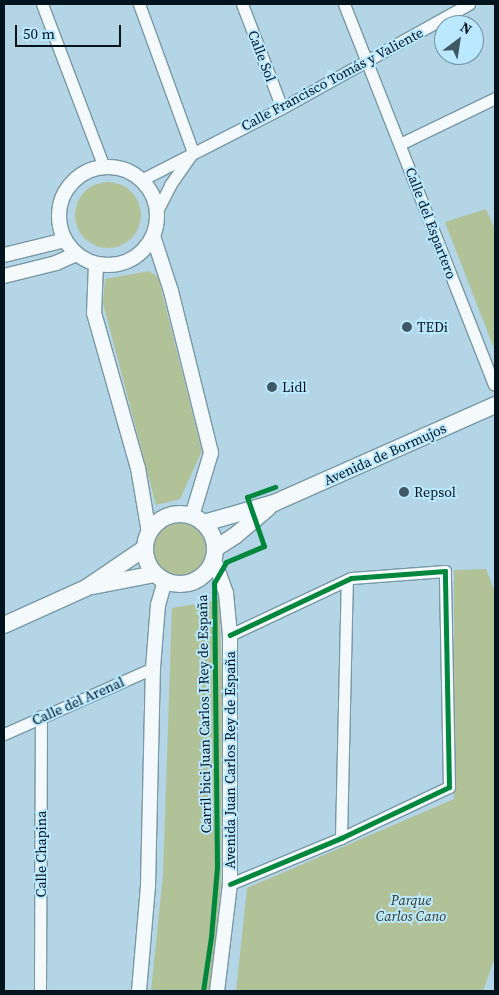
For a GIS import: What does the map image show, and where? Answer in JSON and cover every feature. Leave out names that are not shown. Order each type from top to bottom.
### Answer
[{"type":"main road","name":"Avenida de Bormujos","points":[[198,520],[274,503],[495,405]]},
{"type":"main road","name":"Avenida de Bormujos","points":[[215,554],[274,503]]},
{"type":"main road","points":[[4,626],[86,588],[147,540],[164,518],[173,515],[198,520],[210,530],[215,554],[208,571],[200,579],[188,584],[176,584],[160,577],[150,566],[147,540]]},
{"type":"main road","points":[[86,588],[160,577]]},
{"type":"street","points":[[42,4],[104,167]]},
{"type":"street","points":[[139,4],[193,152]]},
{"type":"street","name":"Calle Sol","points":[[242,4],[282,108]]},
{"type":"street","name":"Calle del Espartero","points":[[344,4],[494,385]]},
{"type":"street","name":"Calle Francisco Tomás y Valiente","points":[[141,180],[282,108],[470,4]]},
{"type":"street","points":[[400,144],[495,98]]},
{"type":"street","name":"Calle Francisco Tomás y Valiente","points":[[157,211],[170,185],[193,152]]},
{"type":"street","points":[[104,167],[130,172],[141,180],[154,199],[157,211],[153,236],[146,248],[136,257],[123,263],[109,265],[96,264],[76,254],[65,240],[60,225],[59,208],[64,193],[74,180],[88,171],[104,167]]},
{"type":"street","points":[[153,236],[171,291],[211,453],[198,520]]},
{"type":"street","points":[[4,255],[65,240]]},
{"type":"street","points":[[4,277],[56,263],[76,254]]},
{"type":"street","points":[[96,264],[94,313],[138,470],[147,540]]},
{"type":"street","name":"Avenida Juan Carlos Rey de España","points":[[215,554],[226,593],[230,635],[230,884],[218,991]]},
{"type":"street","points":[[230,635],[347,580],[444,570],[449,787],[341,838],[230,884]]},
{"type":"street","points":[[139,991],[148,885],[153,668],[160,577]]},
{"type":"street","points":[[341,838],[347,580]]},
{"type":"street","name":"Calle del Arenal","points":[[4,734],[153,668]]},
{"type":"street","name":"Calle Chapina","points":[[40,991],[42,716]]},
{"type":"green space","points":[[108,182],[121,185],[131,192],[138,202],[141,215],[138,228],[131,238],[121,245],[108,248],[95,245],[85,238],[78,228],[75,215],[78,202],[85,192],[95,185]]},
{"type":"green space","points":[[486,209],[495,229],[495,351],[445,222]]},
{"type":"green space","points":[[149,271],[158,277],[202,451],[180,499],[156,505],[103,303],[105,279]]},
{"type":"green space","points":[[175,523],[185,523],[195,527],[203,535],[207,550],[203,565],[195,573],[185,577],[175,577],[165,573],[157,565],[153,555],[153,545],[157,535],[165,527]]},
{"type":"green space","name":"Parque Carlos Cano","points":[[486,569],[495,592],[495,957],[483,991],[236,991],[247,888],[454,799],[454,570]]},
{"type":"green space","points":[[219,600],[222,673],[221,883],[210,991],[151,991],[163,875],[172,608]]},
{"type":"cycle path","name":"Carril bici Juan Carlos I Rey de España","points":[[203,991],[211,937],[217,867],[214,583],[226,562],[264,546],[247,497],[275,487]]},
{"type":"cycle path","points":[[230,635],[351,578],[445,571],[449,787],[341,838],[230,884]]},
{"type":"place","name":"TEDi","points":[[407,327]]},
{"type":"place","name":"Lidl","points":[[272,387]]},
{"type":"place","name":"Repsol","points":[[404,492]]}]
